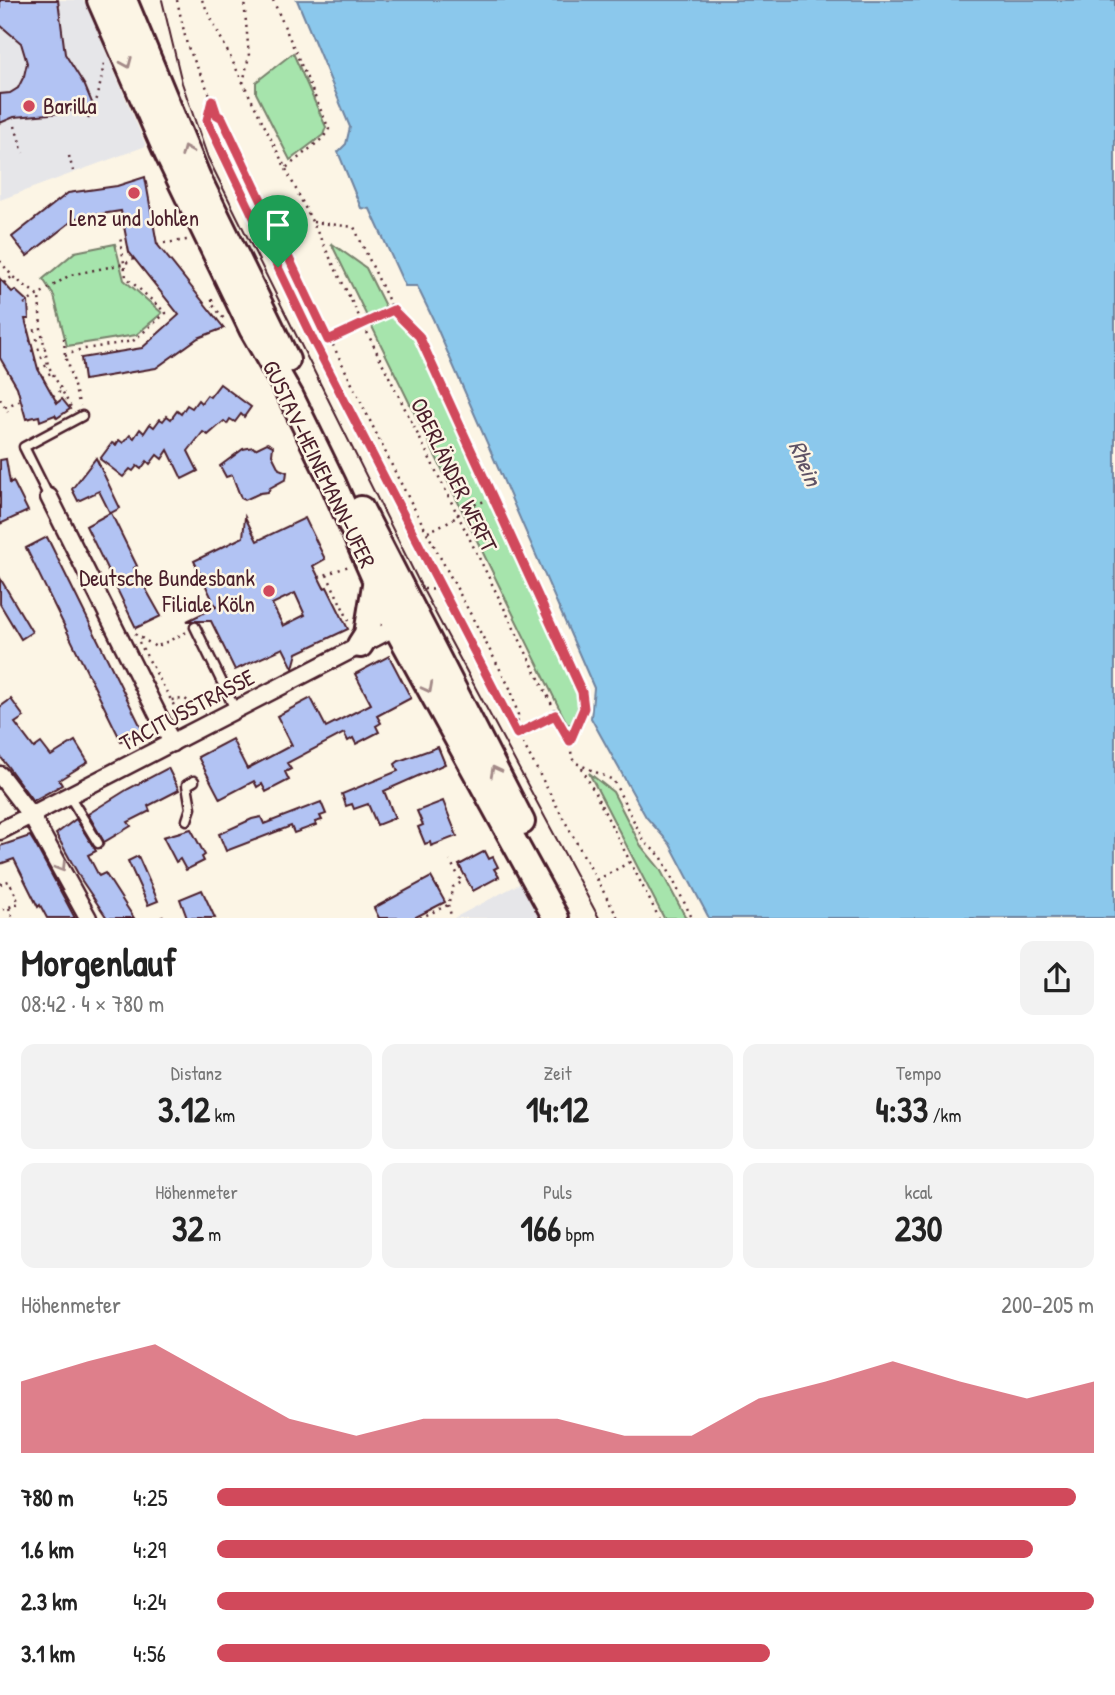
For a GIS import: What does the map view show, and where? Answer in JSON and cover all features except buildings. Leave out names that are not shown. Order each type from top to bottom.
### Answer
[{"type":"main road","name":"GUSTAV-HEINEMANN-UFER","points":[[100,0],[155,128],[253,330],[291,397],[333,483],[375,584],[405,622],[574,918]]},
{"type":"main road","name":"GUSTAV-HEINEMANN-UFER","points":[[124,0],[198,178],[405,622],[556,918]]},
{"type":"main road","points":[[360,645],[367,634],[375,584]]},
{"type":"street","points":[[49,497],[172,743]]},
{"type":"street","name":"TACITUSSTRASSE","points":[[0,831],[32,817],[405,622]]},
{"type":"street","points":[[0,775],[32,817],[88,918]]},
{"type":"lane","points":[[49,497],[24,447],[82,416]]},
{"type":"lane","points":[[195,627],[235,709]]},
{"type":"lane","points":[[187,820],[191,808],[187,785],[194,781]]},
{"type":"lane","points":[[70,797],[98,843]]},
{"type":"path","points":[[177,0],[187,45],[217,115],[222,118],[328,340],[511,690],[519,715],[517,734]]},
{"type":"path","name":"OBERLÄNDER WERFT","points":[[202,0],[570,741]]},
{"type":"path","points":[[243,83],[249,56],[244,0]]},
{"type":"path","points":[[273,0],[329,129],[323,138],[286,168]]},
{"type":"path","points":[[89,119],[98,96],[104,63],[121,49]]},
{"type":"path","points":[[212,100],[207,120],[313,340],[517,734],[618,918]]},
{"type":"path","points":[[15,126],[23,153]]},
{"type":"path","points":[[69,156],[73,171]]},
{"type":"path","name":"OBERLÄNDER WERFT","points":[[313,222],[354,227],[393,310],[419,336],[582,692],[584,708],[569,750],[574,762],[582,768],[659,918]]},
{"type":"path","points":[[65,356],[79,349],[133,341],[166,313],[126,277],[120,236]]},
{"type":"path","points":[[157,244],[189,239]]},
{"type":"path","points":[[24,304],[76,272],[124,264],[134,259]]},
{"type":"path","points":[[0,262],[5,271],[39,296]]},
{"type":"path","points":[[4,283],[13,277]]},
{"type":"path","points":[[39,296],[41,330],[48,365],[60,391],[72,407]]},
{"type":"path","points":[[322,343],[393,310]]},
{"type":"path","points":[[27,332],[41,330]]},
{"type":"path","points":[[29,341],[43,338]]},
{"type":"path","points":[[64,338],[65,356],[82,416]]},
{"type":"path","points":[[31,351],[45,347]]},
{"type":"path","points":[[34,360],[47,356]]},
{"type":"path","points":[[38,369],[48,365]]},
{"type":"path","points":[[42,377],[51,373]]},
{"type":"path","points":[[53,396],[60,391]]},
{"type":"path","points":[[0,399],[8,412]]},
{"type":"path","points":[[5,407],[22,400]]},
{"type":"path","points":[[428,532],[457,517],[461,509],[494,498]]},
{"type":"path","points":[[319,578],[366,560]]},
{"type":"path","points":[[327,575],[360,645]]},
{"type":"path","points":[[171,700],[186,699],[189,707],[180,711],[171,700],[133,632],[156,647],[195,627]]},
{"type":"path","points":[[517,734],[555,715]]},
{"type":"path","points":[[582,768],[613,780],[645,843],[661,856],[692,918]]},
{"type":"path","points":[[450,861],[462,883],[453,887],[448,905],[451,915]]},
{"type":"path","points":[[597,880],[630,862]]},
{"type":"path","points":[[0,884],[9,881],[19,903],[0,911]]},
{"type":"path","points":[[420,918],[448,905]]},
{"type":"path","points":[[9,908],[13,918]]},
{"type":"shaded area","points":[[0,0],[84,0],[146,146],[0,200]]},
{"type":"shaded area","points":[[521,883],[541,918],[454,918]]},
{"type":"green space","points":[[293,53],[326,127],[323,135],[290,160],[256,93],[256,82]]},
{"type":"green space","points":[[331,243],[366,268],[388,312],[415,338],[577,689],[579,705],[572,724],[567,724]]},
{"type":"green space","points":[[115,244],[124,280],[162,313],[136,335],[67,346],[54,296],[43,279],[75,252]]},
{"type":"green space","points":[[589,773],[613,792],[641,846],[660,869],[686,918],[664,918]]},
{"type":"water","name":"Rhein","points":[[297,0],[1115,0],[1115,918],[709,918],[670,844],[646,817],[591,718],[594,688],[433,319],[417,286],[405,286],[370,209],[361,208],[338,152],[346,144],[350,127]]},
{"type":"tram line","points":[[162,0],[182,83],[208,158],[422,588],[599,918]]},
{"type":"place","name":"Barilla","points":[[29,106]]},
{"type":"place","name":"Lenz und Johlen","points":[[134,193]]},
{"type":"place","name":"Deutsche Bundesbank Filiale Köln","points":[[269,591]]},
{"type":"route","points":[[212,100],[328,340],[393,310],[419,336],[582,692],[584,708],[570,741],[555,715],[517,734],[313,340],[278,267],[207,120],[212,100]]}]
